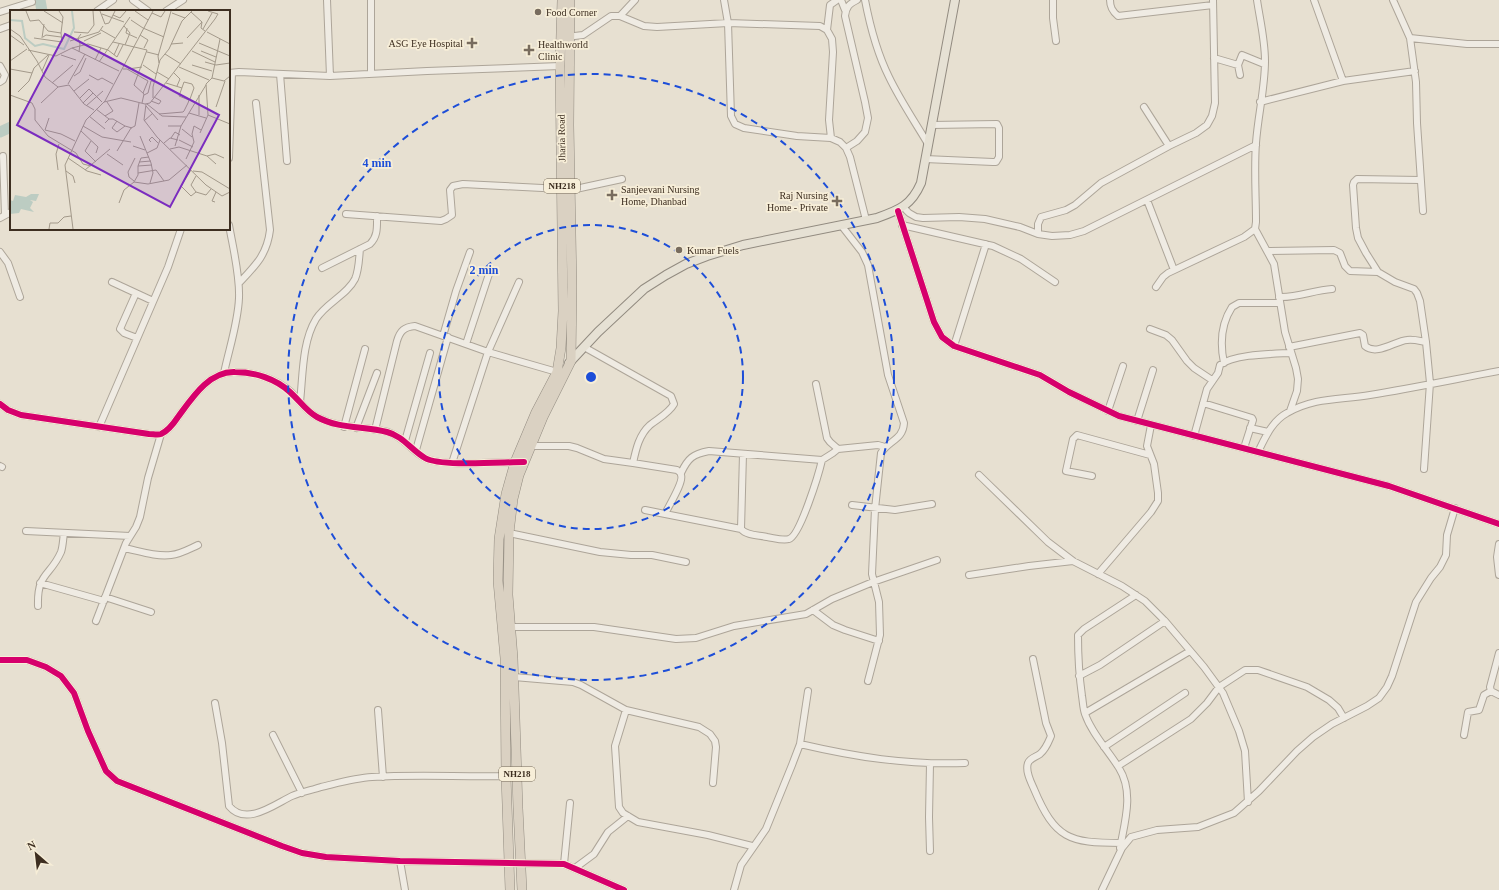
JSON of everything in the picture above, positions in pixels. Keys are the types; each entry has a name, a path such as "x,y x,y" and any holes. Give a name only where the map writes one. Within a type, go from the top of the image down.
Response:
{"highway":[{"name":"Jharia Road","path":"557,372 562,348 566,189 565,37 562,0"},
{"name":"Jharia Road","path":"570,0 560,66 572,287 571,361"},
{"name":"NH218","path":"508,638 511,627 508,581 509,532 519,462 531,446 543,417 571,361"},
{"name":"NH218","path":"510,890 506,776 509,658 508,638 498,581 499,539 506,494 519,462 536,412 557,372"},
{"name":"NH218","path":"509,658 514,677 522,890"}],"main road":[{"path":"557,372 571,361 608,322 644,290 666,274 686,264 742,245 866,220 901,209 912,200 921,184 954,0"}],"street":[{"path":"98,10 113,0"},
{"path":"133,0 147,10"},
{"path":"168,10 183,0"},
{"path":"327,0 330,76"},
{"path":"371,0 371,74"},
{"path":"620,16 635,0"},
{"path":"724,0 728,23 730,116 735,124 744,128 797,136 830,138 840,142 846,148 850,157 866,220"},
{"path":"830,138 830,103 833,52 832,39 828,30 830,5 837,0"},
{"path":"841,0 845,10 845,16 868,118 865,132 857,141 846,148"},
{"path":"845,10 850,4 857,0"},
{"path":"865,0 869,21 877,48 888,76 928,144"},
{"path":"1053,0 1053,18 1056,42"},
{"path":"1038,234 1038,224 1041,217 1066,210 1076,205 1101,183 1196,133 1207,125 1212,116 1215,103 1213,2 1118,16 1112,12 1110,0"},
{"path":"1257,0 1263,34 1264,80 1260,102 1256,145 1255,229 1276,271 1279,300 1285,332 1296,368 1298,379 1297,392 1290,411"},
{"path":"1314,0 1343,81"},
{"path":"1393,0 1410,38 1415,71 1420,180 1423,211"},
{"path":"0,12 32,2"},
{"path":"565,37 583,35 610,16 620,16 644,26 657,27 728,23 820,26 828,30"},
{"path":"0,29 10,25"},
{"path":"1410,38 1467,44 1499,44"},
{"path":"1240,75 1238,65 1242,55 1264,64"},
{"path":"1214,58 1238,65"},
{"path":"0,66 5,76 0,82"},
{"path":"230,73 239,72 330,76 560,66"},
{"path":"1260,102 1343,81 1415,71"},
{"path":"280,74 287,161"},
{"path":"239,283 265,252 269,242 270,230 256,103"},
{"path":"1144,107 1169,146"},
{"path":"925,159 996,162 999,157 999,128 997,124 931,125"},
{"path":"901,209 909,214 923,218 959,217 985,219 1020,227 1038,234 1052,236 1070,235 1084,231 1256,145"},
{"path":"2,216 3,156"},
{"path":"346,214 446,220 452,215 450,190 453,186 566,189 622,180"},
{"path":"1420,180 1357,180 1354,182 1354,215 1357,233 1364,249 1378,272 1394,282 1414,289 1417,293 1422,314 1430,383 1424,469"},
{"path":"1147,200 1174,270"},
{"path":"901,209 902,224 934,322 942,337 954,346 1040,376 1108,411 1137,421 1389,486 1499,524"},
{"path":"322,268 370,244 374,240 377,230 377,216"},
{"path":"902,224 986,244 1015,255 1055,282"},
{"path":"841,225 862,252 868,265 888,375 904,423 903,430 900,435 884,447 881,453 875,508 872,574 879,602 879,641 868,681"},
{"path":"1156,287 1163,276 1244,237 1255,229"},
{"path":"99,427 168,267 181,230"},
{"path":"224,373 237,315 239,298 239,283 230,230"},
{"path":"954,346 986,244"},
{"path":"300,402 306,347 312,327 326,307 346,290 355,279 360,249"},
{"path":"1267,251 1334,250 1340,253 1345,266 1350,271 1378,272"},
{"path":"0,252 8,263 20,296"},
{"path":"416,450 456,291 470,252"},
{"path":"466,344 490,271"},
{"path":"112,282 153,301"},
{"path":"452,462 488,352 518,282"},
{"path":"1224,363 1221,343 1224,326 1232,307 1239,303 1279,300 1332,289"},
{"path":"136,293 120,329 137,338"},
{"path":"375,430 397,341 402,330 407,327 415,326 488,352 557,372"},
{"path":"1150,329 1166,335 1172,340 1194,368 1212,380"},
{"path":"1194,436 1207,389 1218,373 1220,365 1224,363 1252,355 1290,350 1360,333 1363,335 1366,346 1373,350 1406,340 1426,342"},
{"path":"584,347 671,396 674,404 671,409 649,426 643,434 638,442 633,462"},
{"path":"344,427 365,349"},
{"path":"405,441 430,353"},
{"path":"1108,411 1123,366"},
{"path":"1137,421 1153,370"},
{"path":"1258,452 1273,425 1285,414 1303,405 1326,399 1368,395 1499,371"},
{"path":"0,404 8,410 21,415 149,434 161,434 172,426 198,391 207,382 224,373 240,372 255,374 277,382 290,392 316,417 331,424 344,427 375,430 396,435 425,458 435,461 452,462 519,462"},
{"path":"356,428 377,373"},
{"path":"816,384 827,438 838,449"},
{"path":"1203,403 1251,417 1253,420 1244,448"},
{"path":"1098,574 1156,506 1158,501 1154,464 1147,446 1151,425"},
{"path":"1250,428 1268,432"},
{"path":"96,621 124,548 140,517 148,478 161,434"},
{"path":"1092,476 1066,471 1073,439 1077,435 1150,455"},
{"path":"665,514 681,483 681,473 689,458 702,452 709,451 822,460 838,449 878,445 884,447"},
{"path":"531,446 569,446 604,459 633,462 677,470 681,473"},
{"path":"741,529 743,454"},
{"path":"645,510 741,529 750,534 783,539 791,538 797,532 816,483 822,460"},
{"path":"979,475 1048,542 1073,561 1136,595 1145,601 1165,620 1219,687 1230,708 1239,731 1244,751 1248,802"},
{"path":"852,505 895,510 932,504"},
{"path":"1102,890 1118,855 1131,837 1157,830 1198,827 1234,813 1248,802 1302,746 1313,737 1379,698 1387,687 1392,676 1416,602 1431,578 1440,567 1446,555 1447,535 1454,508"},
{"path":"26,531 130,536"},
{"path":"509,532 600,552 631,555 652,554 686,562"},
{"path":"38,606 40,583 62,550 64,533"},
{"path":"1499,544 1497,557 1499,575"},
{"path":"124,548 164,556 180,553 198,545"},
{"path":"511,627 594,627 676,639 696,638 734,626 806,614 832,599 873,582 938,560"},
{"path":"969,575 1073,561"},
{"path":"40,583 151,612"},
{"path":"1118,855 1126,817 1126,783 1118,766 1092,730 1085,713 1079,676 1078,635 1079,632 1136,595"},
{"path":"812,610 833,625 879,641"},
{"path":"1079,676 1100,665 1165,620"},
{"path":"1085,713 1190,651"},
{"path":"1491,691 1490,683 1499,653"},
{"path":"1033,659 1044,718 1051,736 1045,749 1028,762 1027,769 1039,800 1055,827 1063,834 1082,841 1121,843"},
{"path":"0,660 27,660 46,667 61,676 74,693 88,731 106,771 117,781 282,846 302,853 326,857 400,861 564,864 624,890"},
{"path":"1118,766 1191,719 1207,703 1219,687 1245,670 1258,670 1307,687 1319,693 1338,708 1344,718"},
{"path":"514,677 573,682 626,710 704,729 715,741 716,747 713,783"},
{"path":"734,890 741,865 752,846 766,828 800,744 808,691"},
{"path":"1491,691 1499,695"},
{"path":"1464,735 1468,712 1479,710 1484,695 1491,691"},
{"path":"1104,747 1185,693"},
{"path":"215,703 222,743 229,806 239,813 258,813 268,810 293,796 302,793 338,783 371,777 506,776"},
{"path":"378,710 383,777"},
{"path":"626,710 615,746 619,807 628,816 638,822 708,834 752,846"},
{"path":"274,735 302,793"},
{"path":"800,744 882,760 930,764 965,763"},
{"path":"930,764 930,851"},
{"path":"564,864 570,803"},
{"path":"575,868 594,854 608,832 628,816"},
{"path":"400,861 405,890"}],"waterway":[{"path":"40,0 42,10"},
{"path":"0,132 10,127"}],"cycle path":[{"path":"898,211 934,322 942,337 954,346 1040,375 1069,392 1119,416 1389,486 1499,524"},
{"path":"0,404 8,410 21,415 149,434 160,434 164,433 171,427 195,394 209,381 226,373 243,372 265,377 278,383 290,392 313,415 325,421 334,424 378,430 393,434 420,455 433,461 458,463 524,462"},
{"path":"0,660 27,660 46,667 61,676 74,693 88,731 106,771 117,781 282,846 302,853 326,857 400,861 564,864 624,890"}],"place":[{"name":"Food Corner","path":"538,12"},
{"name":"ASG Eye Hospital","path":"472,43"},
{"name":"Healthworld Clinic","path":"529,50"},
{"name":"Sanjeevani Nursing Home, Dhanbad","path":"612,195"},
{"name":"Raj Nursing Home - Private","path":"837,201"},
{"name":"Kumar Fuels","path":"679,250"}]}
